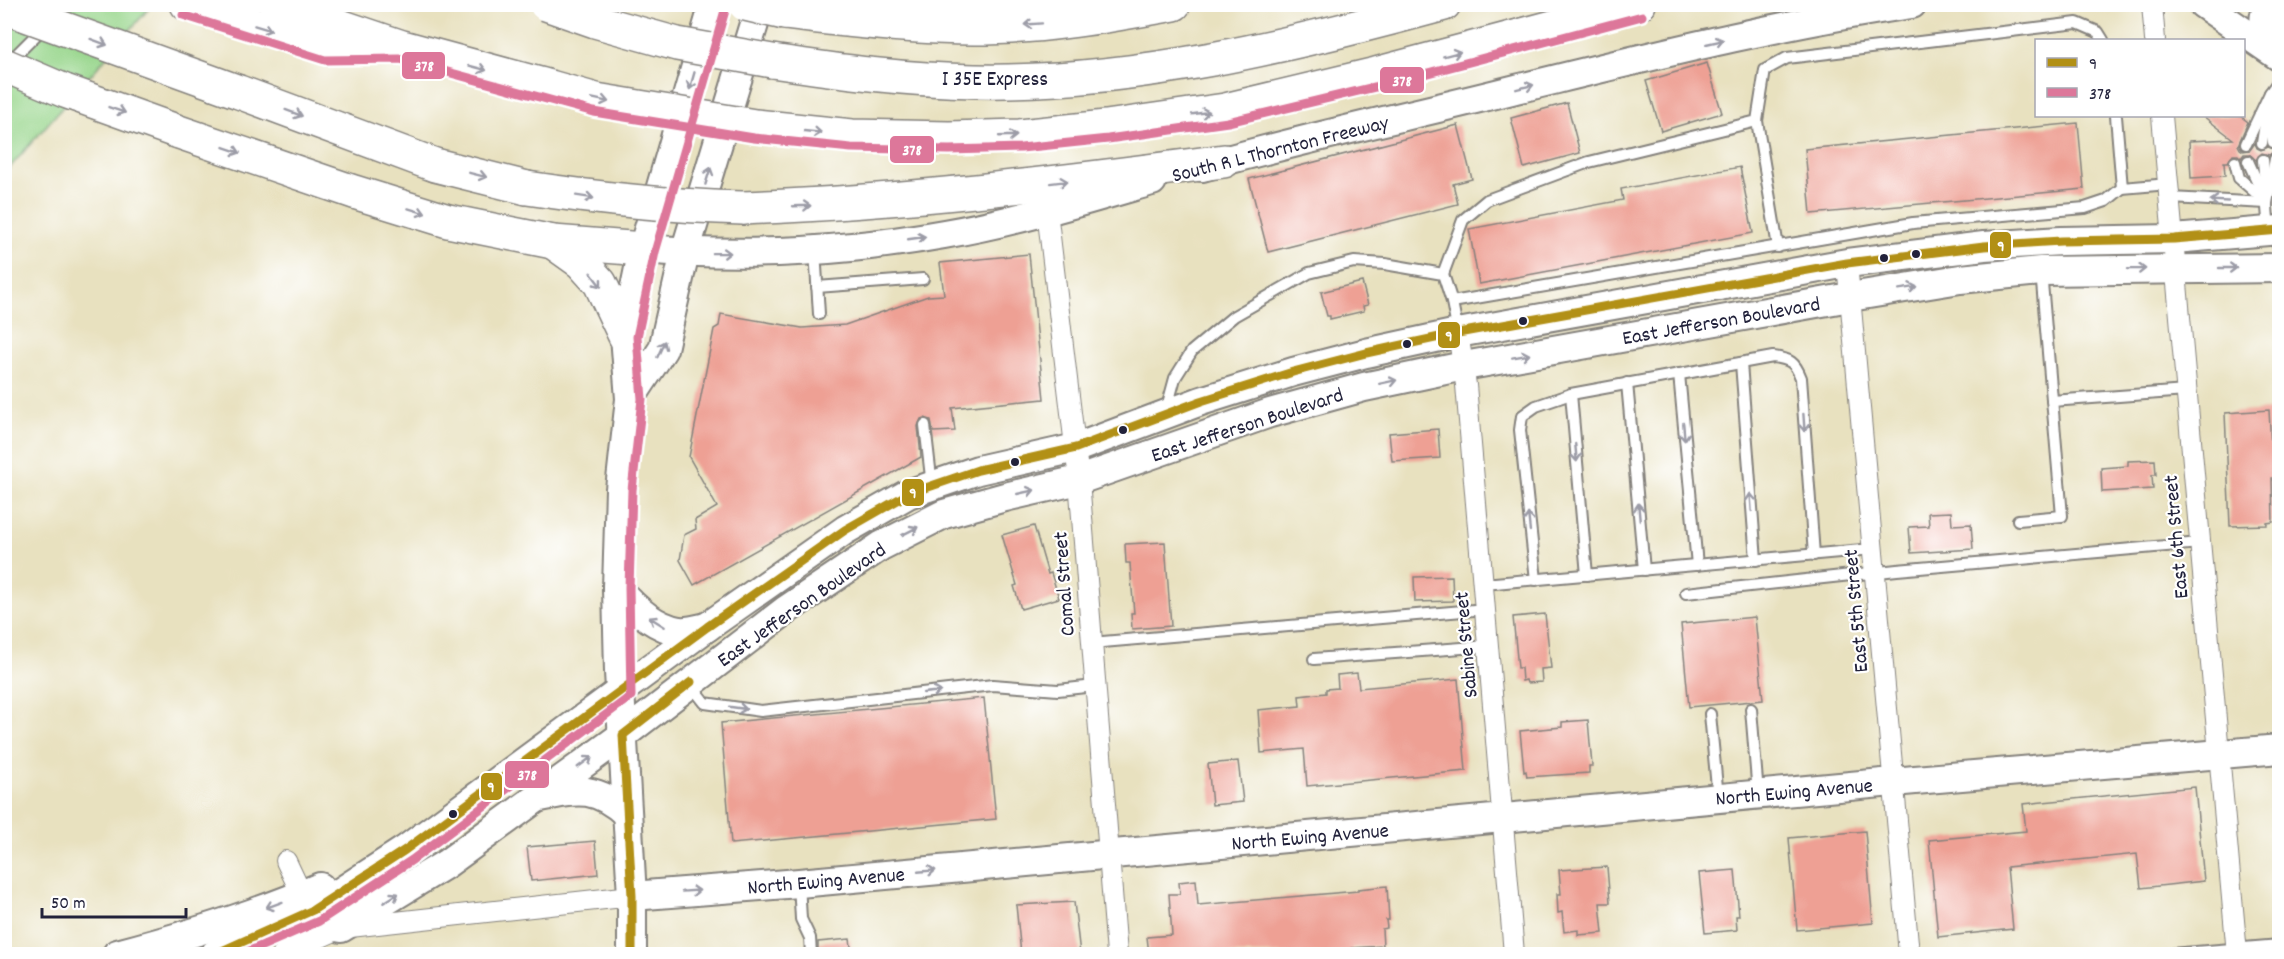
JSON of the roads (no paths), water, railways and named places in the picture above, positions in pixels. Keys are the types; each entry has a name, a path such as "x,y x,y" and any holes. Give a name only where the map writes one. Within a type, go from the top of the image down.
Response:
{"highway":[{"path":"187,4 402,47 596,100 755,126 852,136 949,138 1020,136 1106,127 1225,110 1376,74 1639,4"},
{"path":"275,4 311,30"},
{"name":"I 35E Express","path":"546,4 595,21 678,44 772,61 827,69 975,81 1050,79 1110,74 1208,59 1328,36 1444,4"},
{"path":"745,4 839,20 975,28 1079,21 1174,4"},
{"path":"883,4 935,26"},
{"path":"4,7 435,165 527,188 598,199 674,206 743,208 814,205 1000,188 1224,161"},
{"path":"4,66 65,92 354,192 448,221 552,242 643,249"},
{"path":"552,242 581,261 600,283 625,336"}],"main road":[{"path":"632,954 632,896 620,691 617,588 620,489 630,399 625,336 643,249 714,4"},
{"name":"South R L Thornton Freeway","path":"643,249 685,252 842,249 944,234 1047,211 1224,161 1742,36 1863,11 1912,4"},
{"path":"2203,4 2277,55"},
{"path":"2269,4 2264,13 2264,25 2277,55"},
{"path":"630,399 663,349 685,252 772,9"},
{"name":"East Jefferson Boulevard","path":"308,902 405,850 707,627 844,530 908,494 978,470 1076,448 1201,401 1293,372 1458,333 1847,263 1984,246 2174,238 2274,231"},
{"name":"East Jefferson Boulevard","path":"341,928 446,864 623,735 786,610 881,546 944,514 1079,480 1270,413 1364,387 1464,366 1960,279 2041,271 2280,268"},
{"path":"617,588 630,604 665,628 681,631 707,627"},
{"name":"North Ewing Avenue","path":"632,896 2280,749"},
{"path":"536,798 564,791 591,792 611,799 627,814"},
{"path":"117,954 308,902"},
{"path":"215,954 308,902"}],"street":[{"path":"2152,4 2155,39"},
{"name":"East 6th Street","path":"2162,117 2237,951"},
{"name":"Comal Street","path":"1047,211 1076,448 1117,954"},
{"name":"East 5th Street","path":"1847,263 1910,954"},
{"name":"Sabine Street","path":"1458,333 1464,366 1484,584 1514,954"},
{"path":"286,861 308,902 341,928"},
{"name":"North Ewing Avenue","path":"283,954 341,928 632,896"}],"lane":[{"path":"4,66 67,4"},
{"path":"1778,246 1757,121 1765,70 1787,58 2077,23 2098,32 2102,39"},
{"path":"2247,144 2270,93 2280,80"},
{"path":"2270,93 2280,119"},
{"path":"2267,142 2270,93"},
{"path":"2116,117 2122,188"},
{"path":"1458,333 1452,302 1443,274 1462,220 1487,200 1589,162 1757,121"},
{"path":"2267,203 2269,159"},
{"path":"2248,161 2267,203 2274,231"},
{"path":"2235,162 2239,178 2267,203"},
{"path":"2267,203 2280,176"},
{"path":"1452,302 1912,223 2085,208 2106,201 2122,188 2169,191 2267,203"},
{"path":"815,250 819,314"},
{"path":"1165,414 1175,378 1192,351 1234,316 1309,273 1354,262 1385,264 1443,274"},
{"path":"2018,520 2062,516 2041,271"},
{"path":"817,287 923,279"},
{"path":"1536,580 1520,430 1522,416 1536,406 1570,394 1773,357 1788,358 1796,365 1801,378 1814,555"},
{"path":"1741,363 1756,560"},
{"path":"1679,374 1697,565"},
{"path":"1627,383 1644,570"},
{"path":"2052,401 2186,391"},
{"path":"1570,394 1587,575"},
{"path":"925,424 932,486"},
{"path":"1686,593 1876,572 2200,543"},
{"path":"1484,584 1874,549"},
{"path":"1091,643 1486,609"},
{"path":"1314,659 1489,646"},
{"path":"690,684 705,703 761,711 993,685 1058,690 1095,686"},
{"path":"1751,709 1758,795"},
{"path":"1710,714 1718,799"},
{"path":"798,883 801,919 810,938 811,954"},
{"path":"2171,954 2237,951 2280,945"}]}
